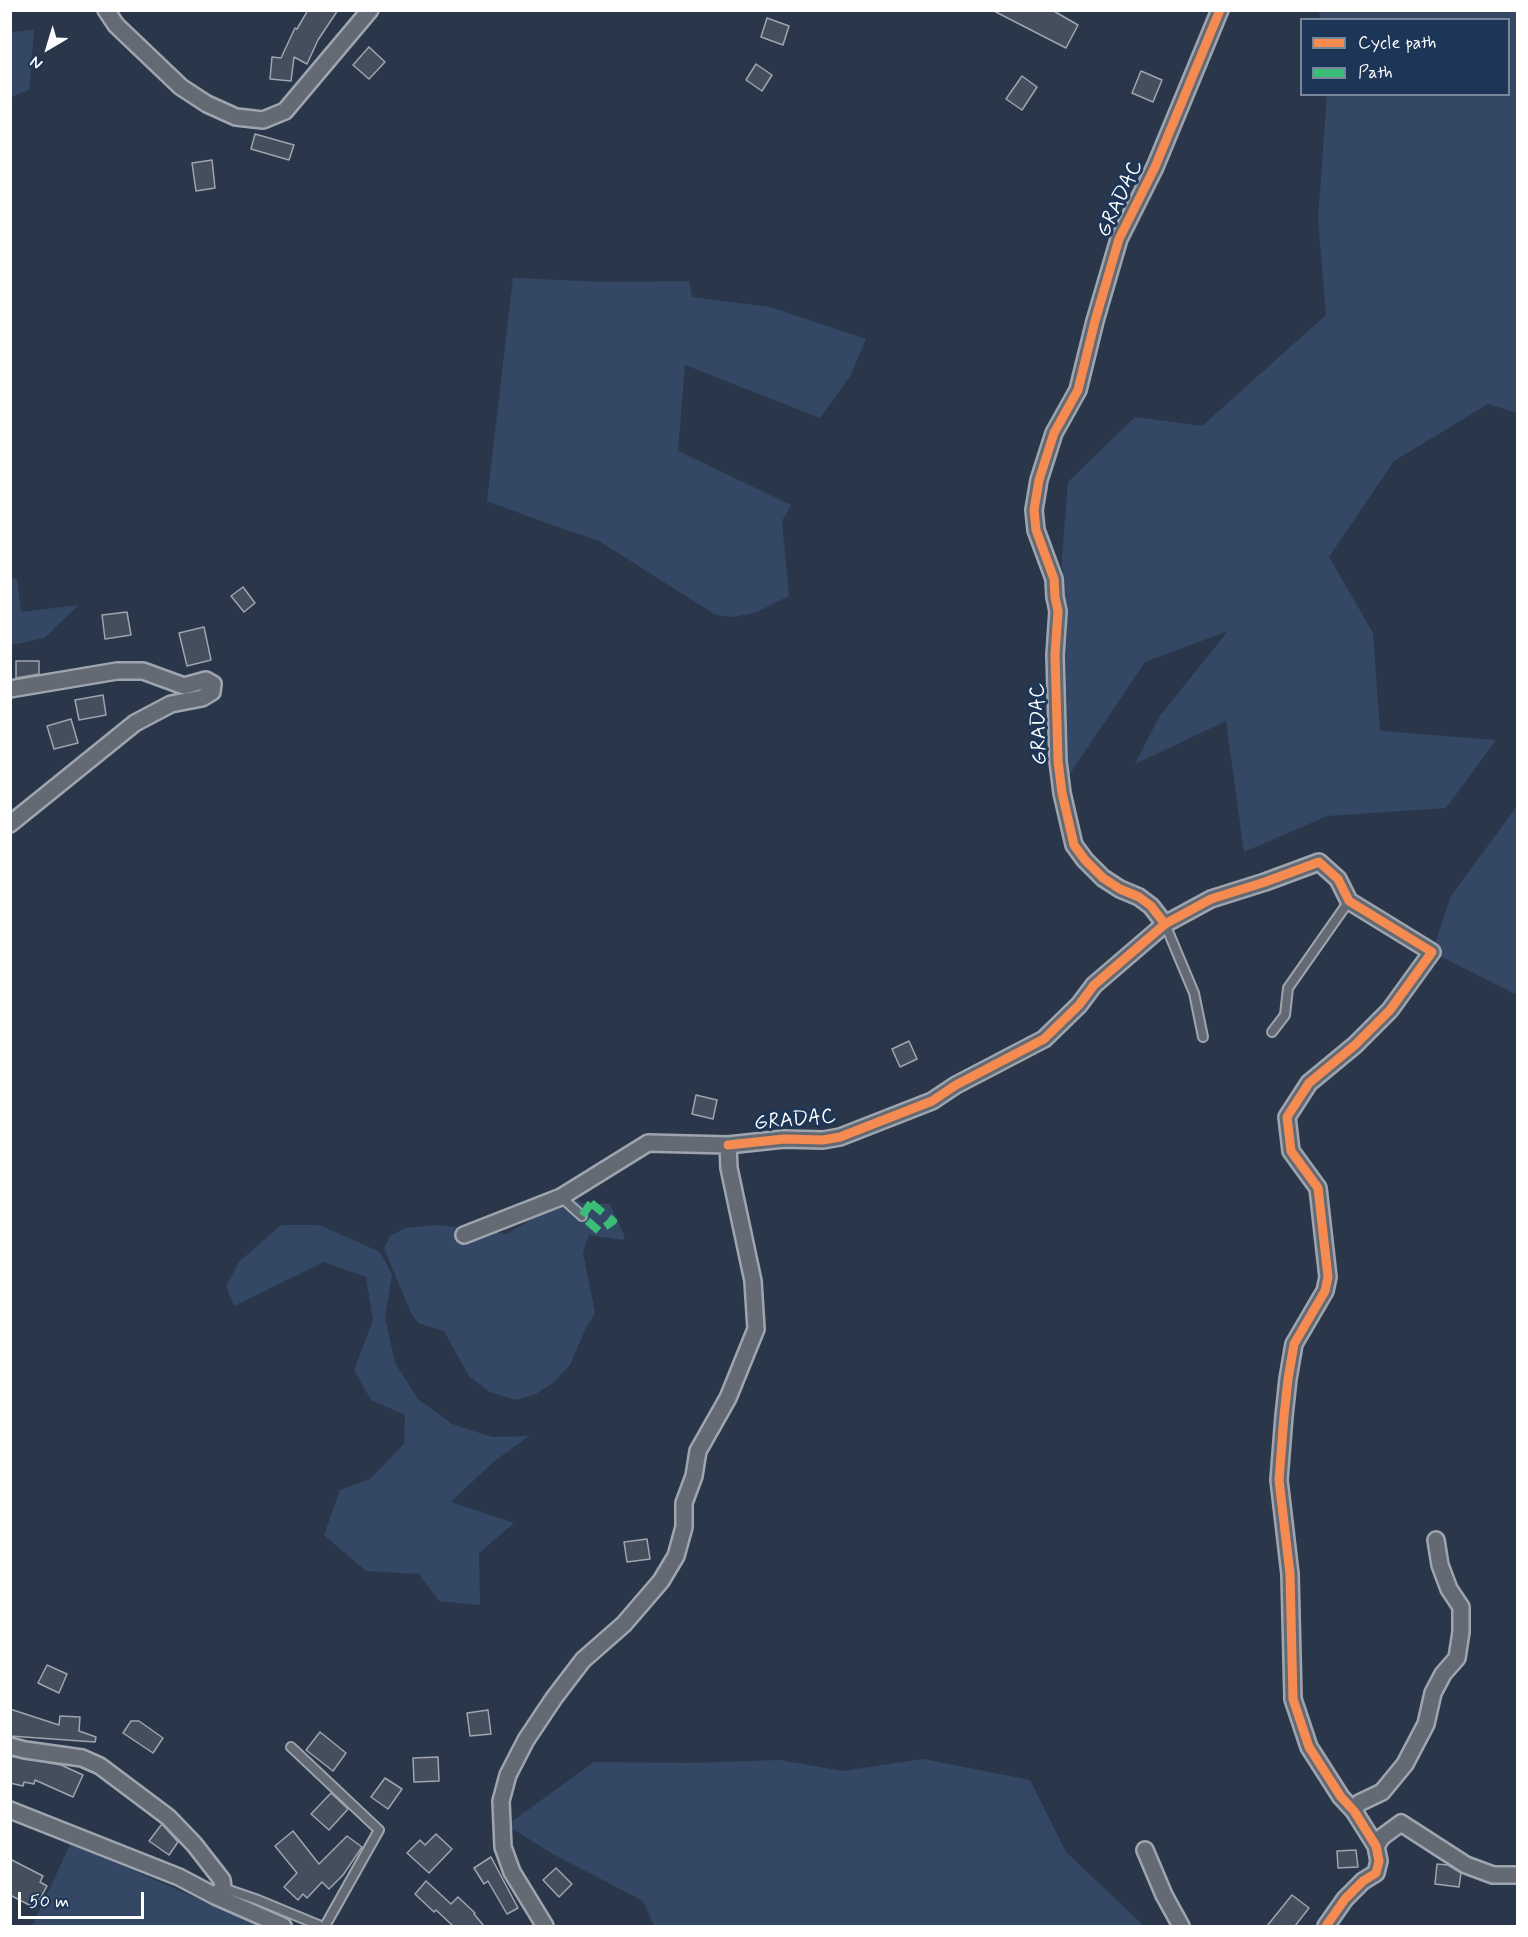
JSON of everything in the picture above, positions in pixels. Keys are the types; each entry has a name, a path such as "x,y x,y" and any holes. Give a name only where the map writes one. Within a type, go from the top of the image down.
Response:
{"street":[{"path":"106,10 116,25 181,87 207,104 236,117 263,120 285,111 370,10"},
{"name":"GRADAC","path":"464,1234 561,1197 648,1143 728,1145 784,1139 823,1140 840,1137 932,1101 956,1085 1044,1039 1079,1005 1095,985 1165,924 1151,906 1140,897 1103,878 1085,860 1074,844 1062,793 1058,761 1055,655 1058,611 1054,597 1054,579 1036,530 1034,510 1039,480 1054,433 1078,390 1119,239 1155,167 1220,10"},
{"path":"10,689 117,671 143,671 184,686 206,680 213,684 212,692 202,698 171,704 135,723 10,824"},
{"path":"1165,924 1210,900 1319,862 1338,879 1349,901 1432,952 1390,1010 1354,1045 1309,1083 1287,1117 1291,1151 1317,1188 1328,1277 1325,1291 1294,1344 1283,1426 1279,1480 1290,1574 1293,1699 1309,1747 1376,1846 1379,1862 1376,1873 1363,1881 1345,1899 1326,1926"},
{"path":"545,1926 518,1883 503,1847 501,1801 508,1775 526,1740 554,1698 583,1660 624,1624 662,1581 676,1556 684,1527 684,1503 694,1476 698,1450 728,1398 756,1329 753,1281 729,1168 728,1145"},
{"path":"1354,1811 1359,1803 1382,1792 1405,1764 1426,1724 1433,1693 1443,1674 1456,1658 1461,1632 1461,1607 1449,1589 1440,1565 1436,1540"},
{"path":"10,1746 82,1758 100,1766 168,1817 194,1844 222,1880 219,1892"},
{"path":"10,1810 219,1892 283,1926"},
{"path":"1376,1846 1382,1837 1401,1823 1466,1865 1493,1875 1518,1875"},
{"path":"1146,1850 1164,1895 1181,1926"}],"lane":[{"path":"1272,1032 1285,1015 1288,988 1349,901"},
{"path":"1165,924 1194,993 1203,1037"},
{"path":"561,1197 582,1216"},
{"path":"219,1892 258,1900 323,1926 379,1830 291,1748"}],"shaded area":[{"path":"1319,11 1517,11 1517,413 1488,404 1394,461 1329,557 1373,633 1380,731 1496,740 1446,808 1327,816 1244,852 1226,721 1135,764 1159,717 1228,631 1145,662 1069,775 1062,557 1068,482 1135,417 1202,426 1326,315 1318,219 1327,96 1510,96 1510,18 1320,18"},
{"path":"34,30 29,90 11,97 11,32"},
{"path":"513,278 606,282 689,281 692,297 770,307 866,339 850,376 820,418 685,365 678,451 791,505 782,521 789,596 755,613 732,617 716,615 599,541 487,501"},
{"path":"11,579 17,579 21,612 79,605 44,638 11,645"},
{"path":"1517,806 1517,995 1432,952 1451,896"},
{"path":"570,1195 581,1203 610,1204 625,1237 623,1240 589,1235 583,1253 595,1313 570,1365 554,1382 536,1394 515,1400 490,1392 469,1376 444,1331 418,1323 411,1313 384,1248 390,1236 405,1228 438,1225 507,1234"},
{"path":"281,1225 319,1225 380,1252 392,1275 385,1317 395,1363 418,1399 452,1424 492,1437 529,1436 492,1463 451,1502 514,1523 479,1553 480,1605 439,1601 419,1574 366,1571 324,1535 340,1490 370,1479 404,1444 405,1415 371,1400 354,1370 373,1320 366,1277 324,1262 234,1306 226,1286 239,1262"},
{"path":"923,1759 1030,1780 1066,1852 1144,1926 654,1926 643,1901 551,1853 507,1825 594,1762 689,1763 780,1760 842,1771"},
{"path":"71,1843 260,1926 32,1926"}],"building":[{"path":"308,10 338,10 318,40 307,64 294,57 291,81 270,79 272,57 281,58 295,28 297,29"},
{"path":"992,10 1052,10 1078,25 1066,48"},
{"path":"767,18 789,26 783,45 761,37"},
{"path":"369,47 385,62 369,79 353,65"},
{"path":"756,64 772,75 762,91 746,80"},
{"path":"1141,71 1162,80 1153,102 1132,93"},
{"path":"1022,76 1037,87 1022,110 1006,99"},
{"path":"255,134 294,145 289,160 251,149"},
{"path":"212,160 215,188 196,191 192,163"},
{"path":"243,587 255,603 244,612 231,596"},
{"path":"127,612 131,635 105,639 102,615"},
{"path":"204,627 211,660 187,666 179,633"},
{"path":"16,661 39,661 39,674 16,678"},
{"path":"103,695 106,715 79,720 75,700"},
{"path":"71,719 78,743 54,749 47,726"},
{"path":"909,1041 917,1059 900,1067 892,1049"},
{"path":"696,1095 717,1100 713,1119 692,1114"},
{"path":"647,1539 650,1559 627,1562 624,1542"},
{"path":"47,1665 67,1674 59,1693 38,1683"},
{"path":"10,1709 59,1725 60,1716 80,1717 79,1731 96,1737 95,1742 10,1736"},
{"path":"488,1710 491,1734 470,1736 467,1713"},
{"path":"131,1721 139,1721 163,1738 153,1753 123,1733"},
{"path":"320,1732 346,1753 333,1771 306,1750"},
{"path":"10,1756 61,1765 83,1775 73,1797 35,1780 34,1784 24,1782 23,1786 10,1783"},
{"path":"438,1757 439,1781 414,1782 413,1758"},
{"path":"385,1778 402,1789 388,1809 371,1797"},
{"path":"331,1793 348,1809 329,1830 311,1814"},
{"path":"162,1824 178,1842 169,1855 149,1841"},
{"path":"293,1831 319,1864 347,1836 362,1847 343,1875 329,1889 322,1882 307,1898 303,1894 298,1900 284,1887 297,1873 275,1846"},
{"path":"436,1834 452,1849 429,1873 407,1853 420,1840 425,1845"},
{"path":"1356,1850 1358,1867 1338,1868 1337,1851"},
{"path":"491,1857 518,1908 507,1914 488,1881 484,1884 474,1868"},
{"path":"10,1859 43,1876 40,1882 47,1886 35,1908 10,1895"},
{"path":"1437,1864 1448,1865 1461,1873 1459,1887 1435,1884"},
{"path":"556,1868 572,1884 559,1897 543,1880"},
{"path":"426,1881 451,1904 458,1897 475,1913 484,1926 453,1926 436,1910 434,1912 415,1894"},
{"path":"1292,1895 1309,1908 1295,1926 1267,1926"}],"marked path":[{"path":"591,1203 613,1221 599,1231 582,1216 591,1203"}],"cycle path":[{"path":"728,1145 784,1139 823,1140 840,1137 932,1101 956,1085 1044,1039 1079,1005 1094,985 1165,924 1151,906 1139,897 1103,878 1074,845 1062,793 1058,761 1055,655 1058,611 1054,579 1036,530 1034,510 1039,480 1054,433 1078,390 1119,239 1155,167 1220,10"},
{"path":"1165,924 1211,899 1319,862 1338,879 1349,901 1432,952 1390,1010 1355,1045 1309,1083 1287,1117 1291,1151 1318,1188 1328,1277 1325,1291 1294,1344 1284,1416 1279,1480 1290,1574 1293,1699 1309,1747 1376,1846 1379,1861 1376,1873 1363,1881 1345,1899 1326,1926"}]}
